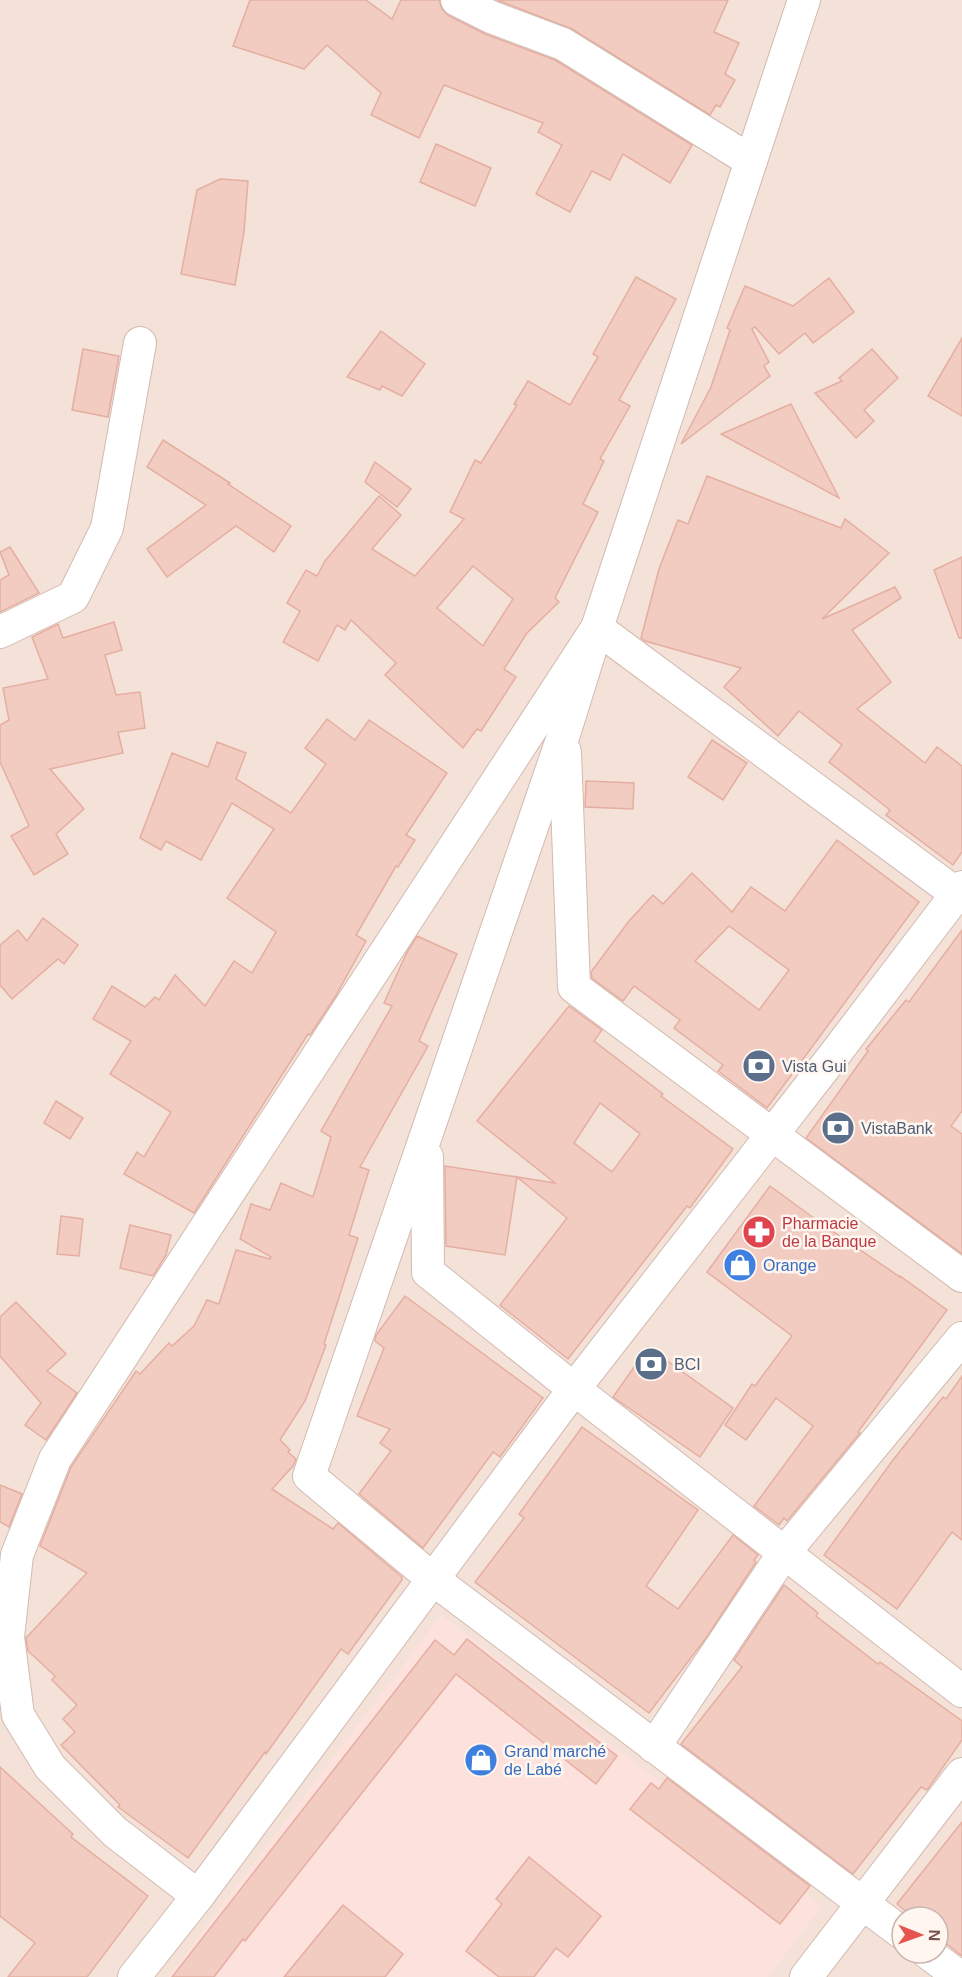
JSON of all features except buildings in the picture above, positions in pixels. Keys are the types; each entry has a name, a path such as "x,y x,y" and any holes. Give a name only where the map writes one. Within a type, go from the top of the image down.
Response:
{"street":[{"path":"457,0 491,17 563,44 751,161"},
{"path":"804,0 565,731 309,1476 434,1580 890,1924"},
{"path":"0,632 72,597 107,528 140,343"},
{"path":"134,1977 198,1896 574,1389 960,893 597,628"},
{"path":"198,1896 115,1832 50,1767 18,1715 8,1636 17,1555 56,1459 597,628"},
{"path":"565,731 574,987 962,1276"},
{"path":"427,1132 428,1272 574,1389 962,1691"},
{"path":"654,1747 784,1553 962,1338"},
{"path":"806,1977 962,1774"},
{"path":"944,1965 960,1977"}],"shaded area":[{"path":"0,0 962,0 962,1977 0,1977"},
{"name":"Grand marché de Labé","path":"441,1615 822,1906 768,1977 168,1977"}],"place":[{"name":"Vista Gui","path":"759,1066"},
{"name":"VistaBank","path":"838,1128"},
{"name":"Pharmacie de la Banque","path":"759,1232"},
{"name":"Orange","path":"740,1265"},
{"name":"BCI","path":"651,1364"},
{"name":"Grand marché de Labé","path":"481,1760"}]}
